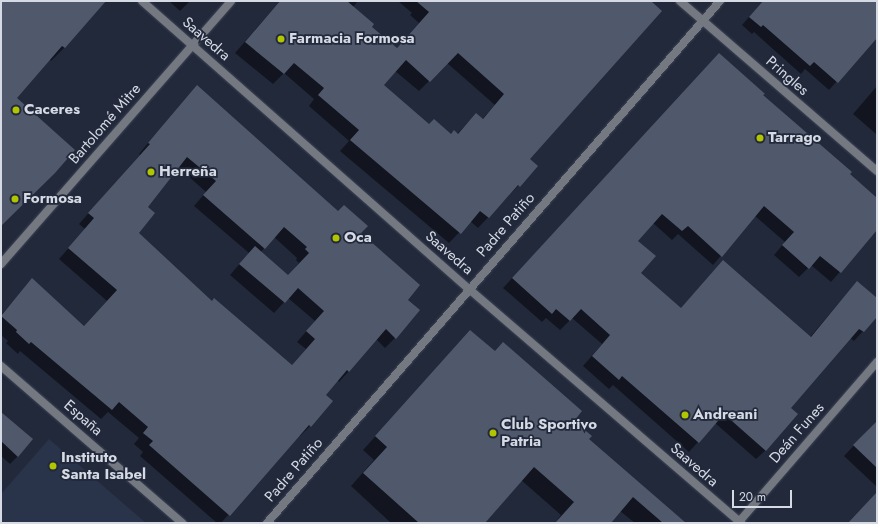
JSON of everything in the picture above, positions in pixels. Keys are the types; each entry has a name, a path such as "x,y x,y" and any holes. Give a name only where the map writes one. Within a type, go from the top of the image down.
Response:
{"street":[{"name":"Saavedra","path":"142,1 469,289 739,523"},
{"name":"Bartolomé Mitre","path":"1,264 231,1"},
{"name":"Pringles","path":"680,1 877,171"},
{"name":"Padre Patiño","path":"267,523 720,1"},
{"name":"Deán Funes","path":"739,523 877,362"},
{"name":"España","path":"1,366 182,523"}],"shaded area":[{"name":"Instituto Santa Isabel","path":"49,439 146,523 1,523 1,494"}],"building":[{"path":"1,1 106,1 65,48 62,46 17,98 75,150 55,173 1,226"},
{"path":"280,1 347,1 374,24 372,27 397,48 429,12 416,1 651,1 662,11 530,159 538,166 520,187 518,185 489,218 480,211 461,234 350,140 359,130 318,95 324,88 294,63 284,74 245,42","holes":["458,53 504,94 483,119 476,113 458,134 454,130 451,134 434,119 429,124 384,85 406,60 430,82"]},
{"path":"763,1 877,1 877,38 838,83 814,62 810,66 763,25 761,27 749,17"},
{"path":"719,53 765,94 763,95 852,172 850,174 877,198 877,230 841,273 820,256 809,269 782,245 794,232 764,206 722,257 688,226 682,231 662,214 638,241 656,256 641,273 681,308 723,260 811,337 857,281 877,298 877,317 864,332 859,329 791,408 798,414 766,451 724,414 699,443 622,376 619,380 592,356 610,335 581,309 570,321 556,309 552,314 512,278"},
{"path":"197,85 338,211 344,205 368,226 361,233 420,285 408,300 420,310 396,339 386,329 349,372 347,370 326,395 333,401 311,427 309,425 230,516 149,445 153,441 143,433 148,427 119,402 112,410 31,342 29,344 16,332 17,330 1,316 32,278 84,326 117,290 68,248 94,218 88,213 150,144 148,143","holes":["187,157 216,181 203,195 265,249 284,227 307,247 305,249 309,253 288,275 255,246 239,264 285,303 298,288 324,311 306,331 315,339 292,365 214,298 212,301 139,233 155,213 148,207"]},
{"path":"470,330 495,351 503,342 582,411 574,421 592,436 589,439 686,523 663,523 633,497 611,523 555,523 574,502 534,467 485,523 419,523 363,473 387,447 375,436"},
{"path":"1,412 33,439 18,457 1,441"},
{"path":"877,421 877,468 853,445"},
{"path":"877,492 877,523 848,523"}],"place":[{"name":"Farmacia Formosa","path":"281,39"},
{"name":"Caceres","path":"16,110"},
{"name":"Tarrago","path":"760,138"},
{"name":"Herreña","path":"151,172"},
{"name":"Formosa","path":"15,199"},
{"name":"Oca","path":"336,238"},
{"name":"Andreani","path":"685,415"},
{"name":"Club Sportivo Patria","path":"493,433"},
{"name":"Instituto Santa Isabel","path":"53,466"}]}
